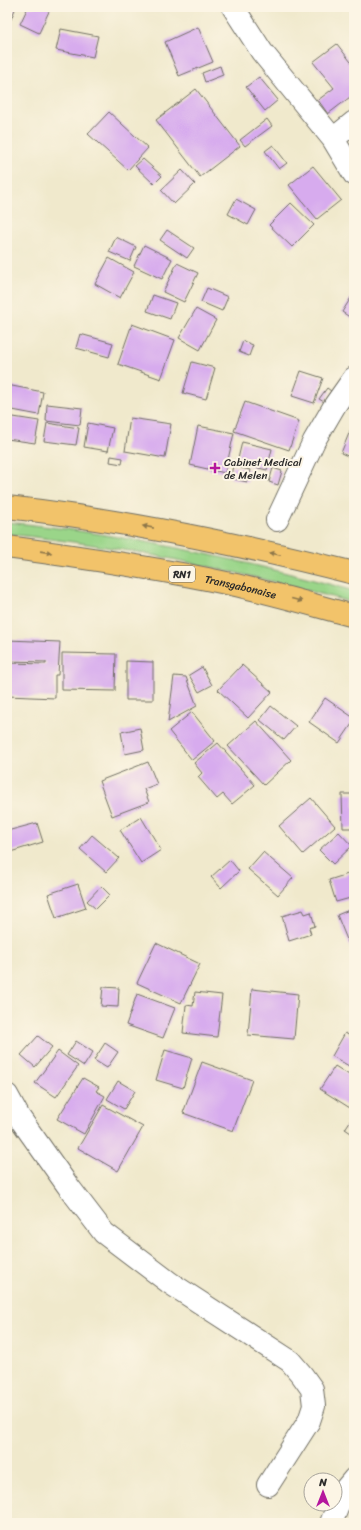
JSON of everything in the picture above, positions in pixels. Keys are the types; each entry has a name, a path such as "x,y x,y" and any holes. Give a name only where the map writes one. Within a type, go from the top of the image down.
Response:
{"highway":[{"path":"7,507 54,512 133,524 354,573"},
{"name":"Transgabonaise","path":"7,547 118,562 175,572 240,586 354,616"}],"street":[{"path":"233,7 262,52 333,139 354,174"},
{"path":"333,139 354,122"},
{"path":"277,520 314,441 335,405 354,378"},
{"path":"7,1095 23,1123 68,1186 104,1232 170,1283 290,1361 312,1389 314,1406 309,1421 268,1485"},
{"path":"330,1523 344,1491 354,1479"}],"green space":[{"path":"7,522 95,533 182,549 268,568 354,591 354,603 268,580 182,561 96,545 7,534"}],"building":[{"path":"7,7 16,7 9,24 7,23"},
{"path":"28,7 51,7 39,33 20,24"},
{"path":"348,7 354,7 354,15"},
{"path":"198,27 213,62 179,76 165,42"},
{"path":"61,29 98,36 93,57 56,50"},
{"path":"337,44 354,66 354,94 328,114 318,100 334,88 313,62"},
{"path":"220,66 223,75 205,82 202,73"},
{"path":"259,77 278,100 265,111 246,87"},
{"path":"196,89 240,146 200,177 156,120"},
{"path":"109,112 148,148 128,170 88,134"},
{"path":"267,119 272,126 245,146 240,140"},
{"path":"273,145 287,163 279,169 265,151"},
{"path":"143,159 162,176 154,184 135,166"},
{"path":"313,166 341,200 317,219 289,185"},
{"path":"182,170 195,184 174,204 161,190"},
{"path":"236,199 256,210 248,225 228,214"},
{"path":"291,203 314,225 292,247 269,225"},
{"path":"167,230 194,248 187,258 160,240"},
{"path":"116,237 136,247 130,261 109,252"},
{"path":"144,245 172,259 162,279 134,266"},
{"path":"109,258 134,272 120,298 95,284"},
{"path":"177,263 198,273 184,302 163,292"},
{"path":"207,288 228,297 222,311 201,302"},
{"path":"354,293 354,320 342,312"},
{"path":"153,295 176,303 170,319 147,311"},
{"path":"196,309 216,320 200,350 179,338"},
{"path":"132,324 175,340 161,379 118,364"},
{"path":"80,334 113,343 109,357 76,348"},
{"path":"243,341 253,345 249,356 239,352"},
{"path":"192,362 215,368 206,399 183,393"},
{"path":"301,371 323,378 314,403 292,396"},
{"path":"7,385 43,392 39,415 7,409"},
{"path":"327,388 331,391 324,402 319,399"},
{"path":"245,402 299,421 289,450 234,431"},
{"path":"47,404 82,408 80,425 46,421"},
{"path":"7,416 39,421 35,443 7,439"},
{"path":"130,418 171,424 165,458 125,451"},
{"path":"47,423 79,428 76,445 44,441"},
{"path":"88,423 113,428 108,451 84,447"},
{"path":"198,426 234,433 225,473 190,465"},
{"path":"352,426 354,427 354,459 341,453"},
{"path":"242,442 272,449 267,470 237,463"},
{"path":"111,456 123,458 122,464 110,462"},
{"path":"233,466 250,470 247,482 230,478"},
{"path":"273,468 282,471 278,485 269,482"},
{"path":"7,640 60,642 58,675 55,675 55,698 7,696 8,663 46,664 46,662 7,661"},
{"path":"62,653 116,654 115,691 62,690"},
{"path":"126,661 153,662 153,700 126,700"},
{"path":"242,665 272,692 248,718 218,690"},
{"path":"202,667 212,685 199,692 189,675"},
{"path":"174,676 186,677 197,706 168,722"},
{"path":"325,698 354,718 354,721 339,743 309,722"},
{"path":"271,706 296,726 284,740 260,720"},
{"path":"192,712 215,741 192,760 169,731"},
{"path":"256,721 291,760 264,785 228,746"},
{"path":"140,728 144,750 125,754 121,732"},
{"path":"218,743 255,785 232,804 223,794 217,799 198,777 202,773 194,763"},
{"path":"148,762 157,784 144,789 149,802 112,816 99,781"},
{"path":"342,794 354,794 354,828 343,828"},
{"path":"311,798 335,826 303,854 279,826"},
{"path":"141,817 161,850 141,863 120,830"},
{"path":"37,823 43,842 7,853 7,831"},
{"path":"339,832 352,846 333,864 319,850"},
{"path":"92,835 119,858 106,872 80,849"},
{"path":"263,852 293,878 278,895 248,869"},
{"path":"354,855 354,865 351,856"},
{"path":"230,860 239,871 221,888 211,877"},
{"path":"354,872 354,897 336,902 329,880"},
{"path":"78,884 86,908 56,918 48,894"},
{"path":"101,886 110,895 96,909 87,901"},
{"path":"354,908 354,945 350,947 337,915"},
{"path":"303,910 305,914 311,912 315,926 309,928 311,934 289,941 282,916"},
{"path":"156,943 200,964 181,1003 137,983"},
{"path":"351,960 354,960 354,973 353,973"},
{"path":"103,987 119,988 118,1007 101,1006"},
{"path":"252,989 298,994 294,1039 248,1035"},
{"path":"195,992 222,995 217,1037 183,1033 186,1005 193,1006"},
{"path":"137,994 175,1008 163,1038 126,1025"},
{"path":"345,1033 354,1038 354,1069 332,1056"},
{"path":"38,1036 52,1047 35,1067 21,1055"},
{"path":"76,1041 93,1052 84,1066 67,1055"},
{"path":"105,1043 118,1052 107,1068 94,1060"},
{"path":"165,1050 192,1058 183,1088 156,1080"},
{"path":"58,1051 78,1066 56,1097 35,1083"},
{"path":"202,1062 252,1080 233,1131 183,1113"},
{"path":"335,1066 354,1078 354,1101 350,1108 320,1089"},
{"path":"83,1078 99,1087 96,1091 105,1096 84,1134 57,1119"},
{"path":"118,1081 135,1091 124,1109 107,1099"},
{"path":"103,1105 143,1127 118,1171 78,1148"},
{"path":"354,1115 354,1135 345,1129"}],"place":[{"name":"Cabinet Medical de Melen","path":"215,468"}]}
